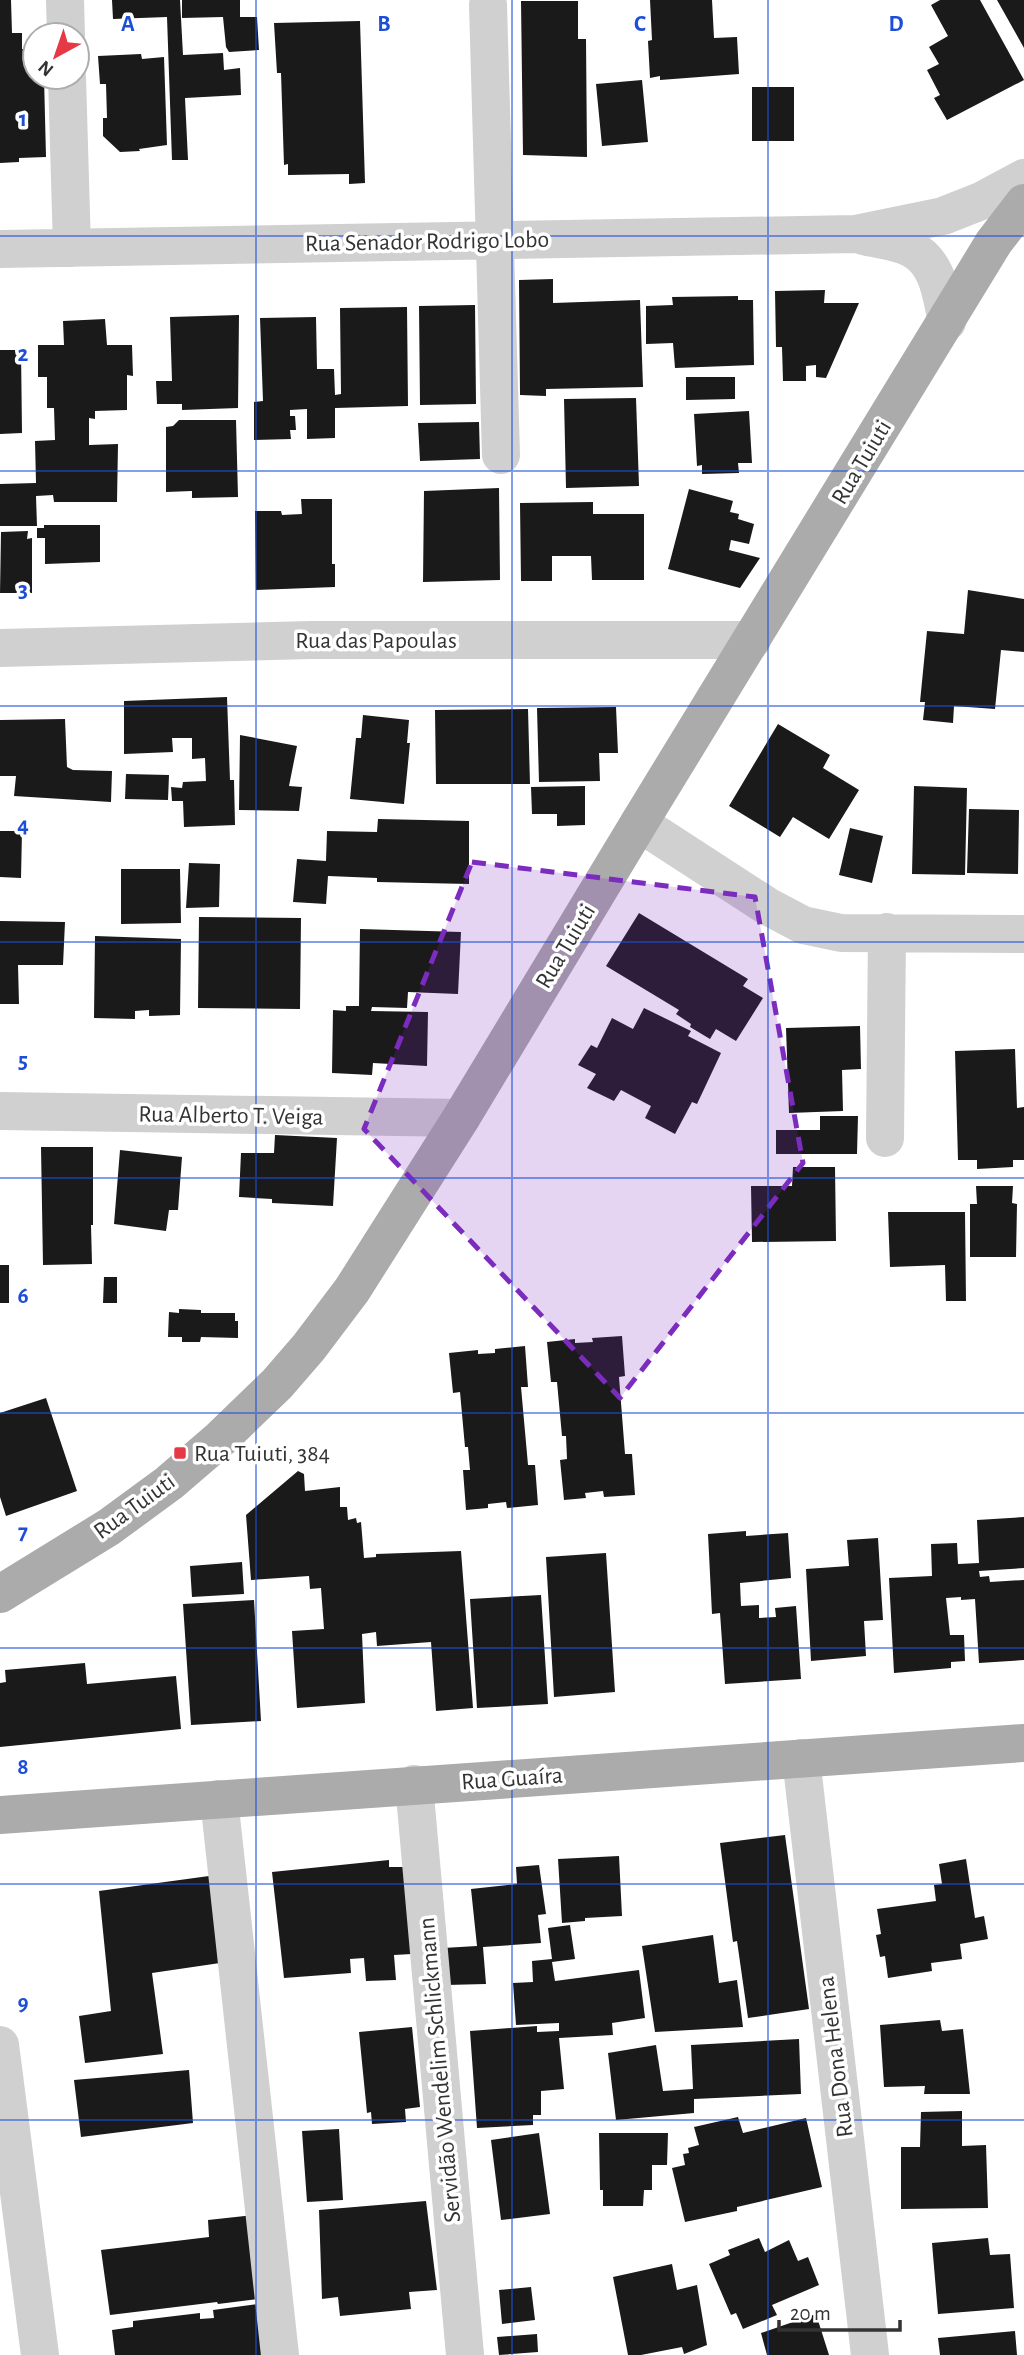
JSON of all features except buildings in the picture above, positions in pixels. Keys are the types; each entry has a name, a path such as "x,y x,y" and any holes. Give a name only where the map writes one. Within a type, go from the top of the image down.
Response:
{"main road":[{"name":"Rua Tuiuti","path":"0,1594 108,1527 169,1483 219,1440 277,1384 352,1290 461,1118 994,242 1024,203"},
{"name":"Rua Guaíra","path":"0,1815 1024,1742"}],"street":[{"path":"65,0 66,21"},
{"path":"488,5 500,455"},
{"path":"67,91 72,248"},
{"name":"Rua Senador Rodrigo Lobo","path":"0,249 855,234 943,216 981,201 1024,178"},
{"name":"Rua Senador Rodrigo Lobo","path":"855,234 912,248 930,265 939,284 947,322"},
{"name":"Rua das Papoulas","path":"0,648 310,640 752,639"},
{"path":"639,823 767,906 803,925 841,933 1024,934"},
{"path":"885,1138 887,932"},
{"name":"Rua Alberto T. Veiga","path":"0,1111 461,1118"},
{"name":"Rua Dona Helena","path":"801,1759 870,2355"},
{"name":"Servidão Wendelim Schlickmann","path":"414,1784 465,2355"},
{"path":"219,1799 280,2355"},
{"path":"0,2045 14,2261 40,2355"}],"highlighted area":[{"path":"472,862 755,897 803,1163 620,1398 364,1129"}],"place":[{"name":"Rua Tuiuti, 384","path":"180,1453"}]}
